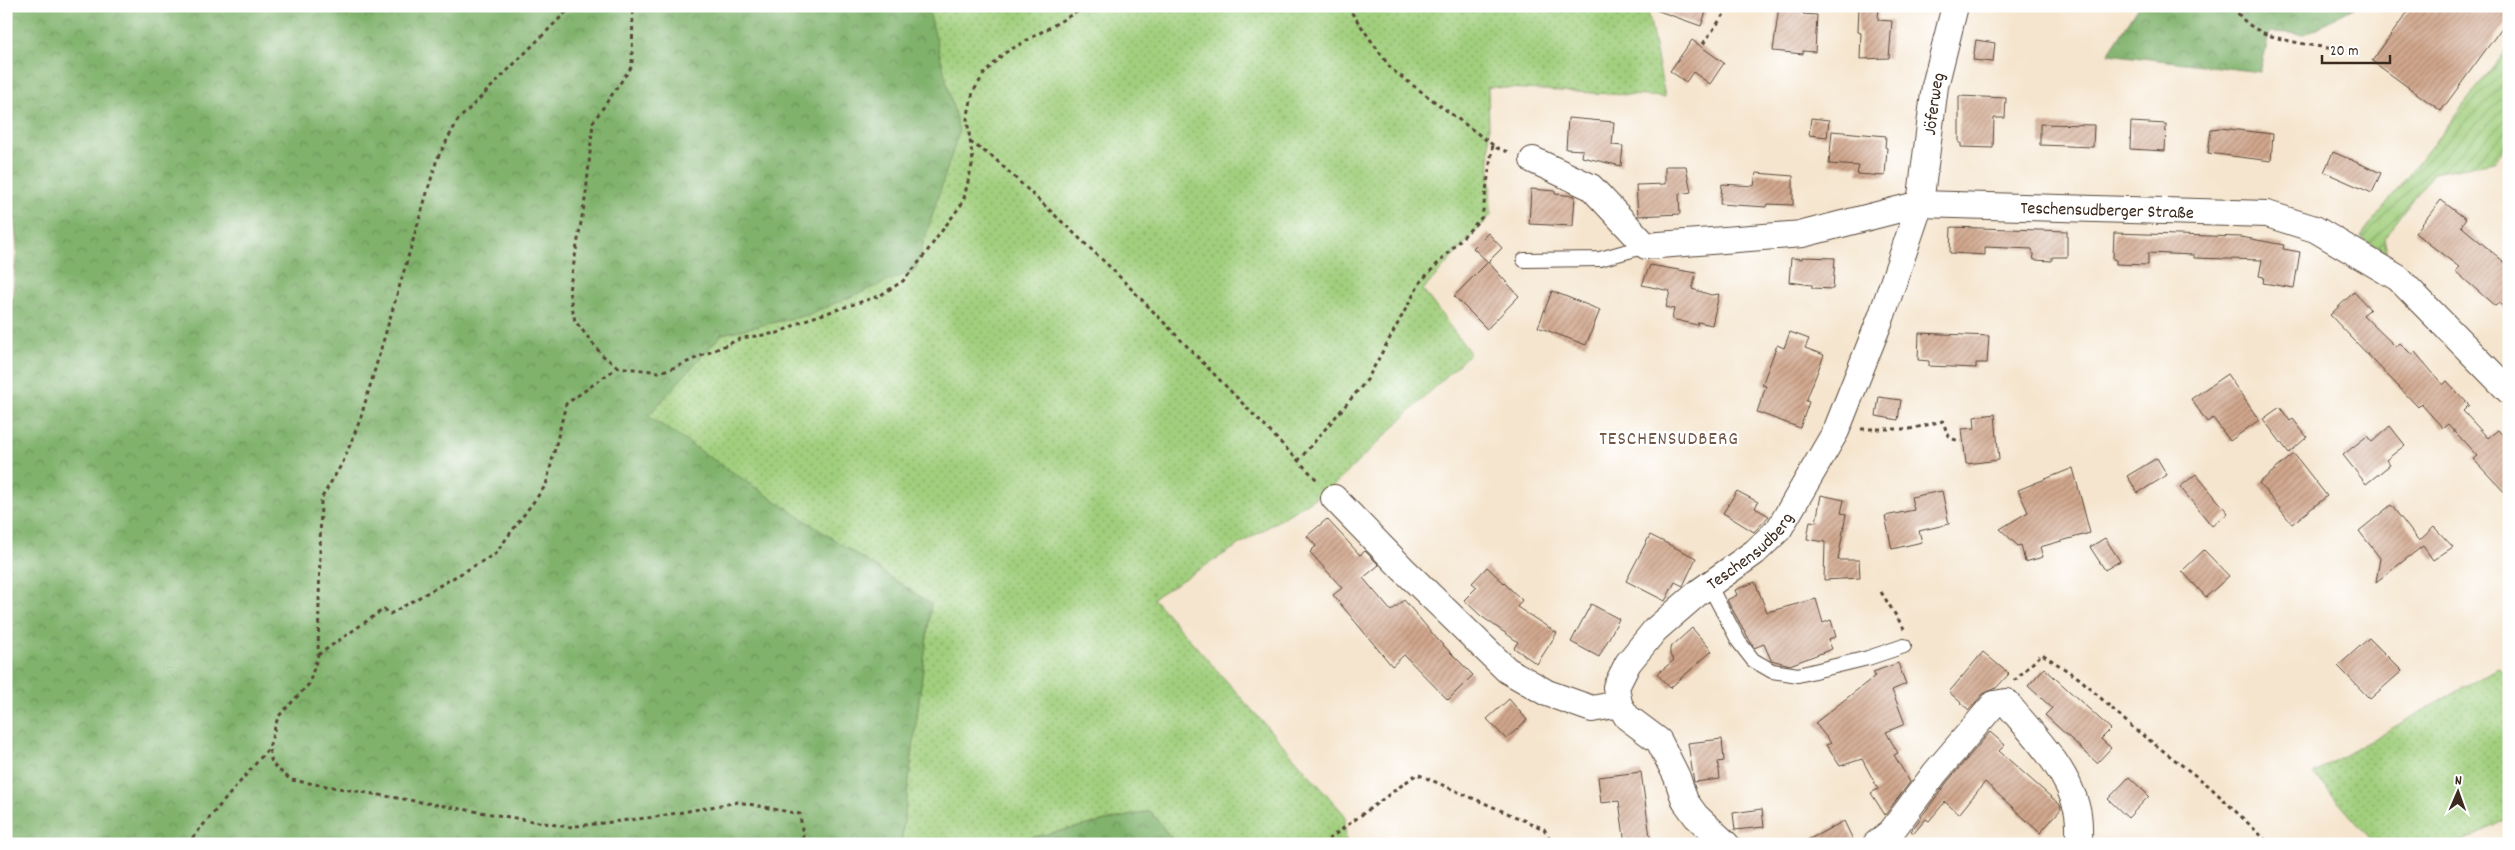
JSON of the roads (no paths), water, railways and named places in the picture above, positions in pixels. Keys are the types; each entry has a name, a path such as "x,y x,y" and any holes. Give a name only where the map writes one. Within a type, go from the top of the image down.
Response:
{"street":[{"name":"Jöferweg","path":"1920,204 1935,86 1955,6"},
{"path":"1533,160 1591,187 1646,246"},
{"name":"Teschensudberger Straße","path":"1646,246 1803,234 1920,204 2267,214 2315,229 2398,278 2509,391"},
{"name":"Teschensudberg","path":"1619,704 1616,687 1628,663 1656,630 1709,585 1755,552 1779,530 1836,431 1882,316 1920,204"},
{"path":"1334,498 1403,569 1507,670 1547,694 1592,709 1619,704 1627,717 1659,741 1677,777 1685,801 1696,816 1726,844"},
{"path":"1876,844 1891,832 1935,773 1994,704 2006,702 2046,751 2070,786 2078,811 2079,844"}],"lane":[{"name":"Teschensudberger Straße","path":"1524,260 1600,259 1646,246"},
{"path":"1709,585 1739,642 1753,660 1772,671 1798,674 1868,658 1904,646"}],"district":[{"name":"TESCHENSUDBERG","path":"1669,437"}]}
